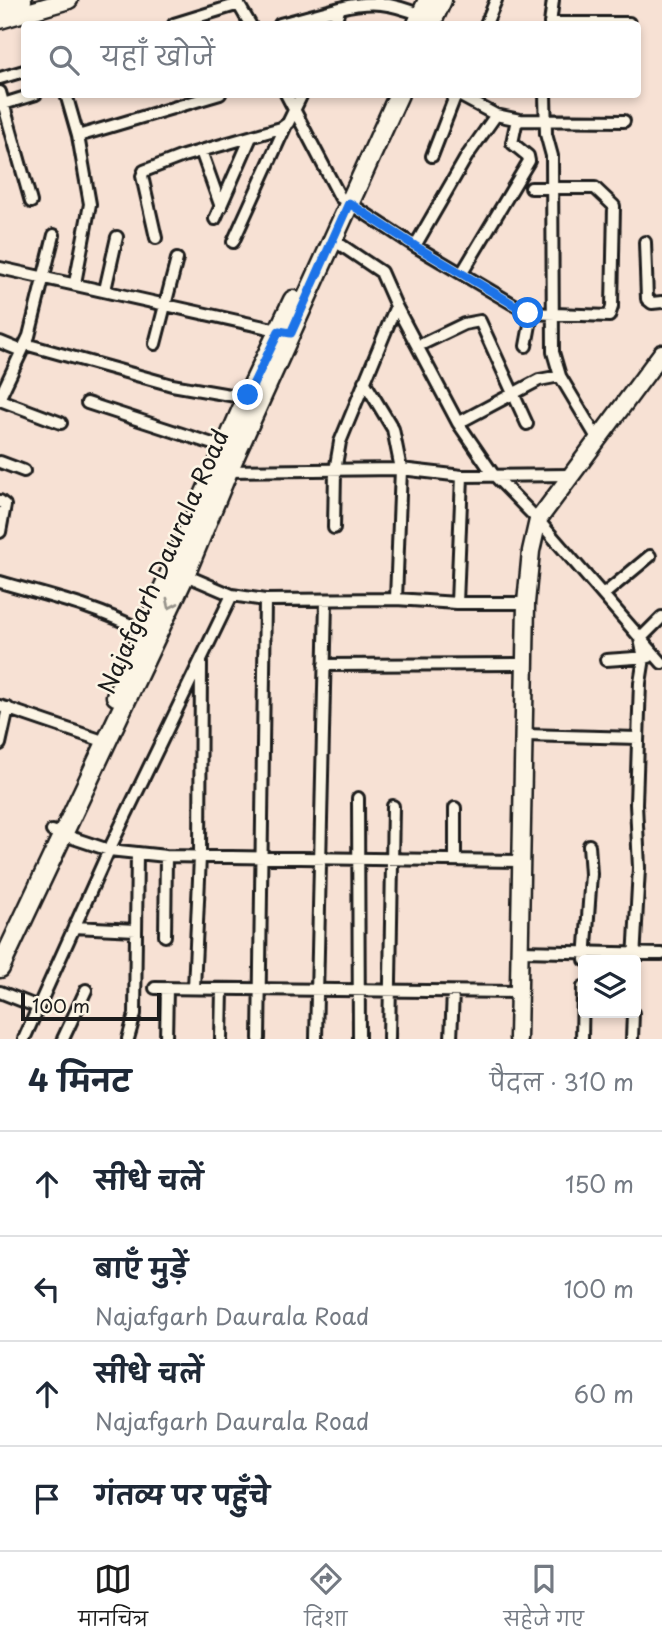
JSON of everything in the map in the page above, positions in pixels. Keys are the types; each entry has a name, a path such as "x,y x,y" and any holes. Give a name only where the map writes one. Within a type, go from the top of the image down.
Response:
{"main road":[{"path":"424,16 442,0"},
{"name":"Najafgarh Daurala Road","path":"0,947 102,740 178,571 229,471 285,332 344,200 383,98"},
{"name":"Najafgarh Daurala Road","path":"102,740 143,631 178,571 247,397 285,332 332,239 344,200 397,98"},
{"name":"Najafgarh Daurala Road","path":"0,968 57,833"}],"street":[{"path":"0,7 23,0"},
{"path":"0,20 69,0"},
{"path":"292,21 365,1 378,0 424,16"},
{"path":"486,21 496,0"},
{"path":"550,21 553,0"},
{"path":"183,21 237,2 248,21"},
{"path":"335,21 340,8"},
{"path":"0,78 21,72"},
{"path":"0,92 30,202"},
{"path":"2,104 22,98"},
{"path":"66,98 78,136 90,204 75,283"},
{"path":"78,136 206,98"},
{"path":"288,98 344,200 415,246 532,314 604,317 610,313 614,206 595,188 531,188"},
{"path":"233,242 300,98"},
{"path":"432,156 454,98"},
{"path":"464,98 496,115 520,120 624,121"},
{"path":"545,98 546,134 552,156 553,352 560,376 597,438"},
{"path":"415,246 467,156 496,115"},
{"path":"462,273 529,162 528,156 512,143 516,124 520,120"},
{"path":"156,238 142,176 144,171 201,150 251,138 286,125"},
{"path":"215,219 251,138"},
{"path":"201,150 221,206"},
{"path":"54,235 34,318 0,399 61,423"},
{"path":"105,290 117,237"},
{"path":"332,239 381,272 458,423 493,474 603,594 654,659"},
{"path":"645,242 647,299 652,303 662,302"},
{"path":"155,344 177,260"},
{"path":"0,268 285,332"},
{"path":"334,528 335,471 340,442 396,306"},
{"path":"526,346 532,314"},
{"path":"418,346 464,324 480,321 527,424"},
{"path":"0,342 172,385 247,397"},
{"path":"518,1039 526,603 531,551 538,520 662,352"},
{"path":"458,423 540,380 560,376"},
{"path":"365,381 393,429 401,469 396,599"},
{"path":"87,403 225,448"},
{"path":"0,462 24,471"},
{"path":"229,471 401,469 462,476 572,475"},
{"path":"457,603 462,476"},
{"path":"0,501 5,505 0,531"},
{"path":"603,594 650,556"},
{"path":"178,571 232,595 265,600 396,599 457,603 526,603"},
{"path":"0,582 100,610 143,631"},
{"path":"24,1039 109,850 232,595"},
{"path":"259,1039 265,600"},
{"path":"316,1039 326,601"},
{"path":"640,639 662,617"},
{"path":"194,988 200,857 201,656"},
{"path":"606,660 654,659"},
{"path":"634,955 639,867 636,804 639,683 654,659"},
{"path":"324,665 525,664"},
{"path":"0,744 4,707 102,740"},
{"path":"524,735 638,738"},
{"path":"358,798 359,1039"},
{"path":"390,1039 393,806"},
{"path":"454,808 455,859"},
{"path":"57,833 109,850 166,856 521,861"},
{"path":"585,955 592,874 589,845"},
{"path":"128,1039 135,1014 137,853"},
{"path":"165,936 166,856"},
{"path":"74,927 136,930"},
{"path":"520,951 578,955"},
{"path":"641,956 662,954"},
{"path":"166,1039 161,988 519,992"},
{"path":"221,1039 222,989"},
{"path":"64,1039 86,990"},
{"path":"0,992 38,1007"},
{"path":"451,1039 453,992"},
{"path":"582,1018 582,1039"},
{"path":"632,1039 633,1018"}],"route":[{"path":"248,395 279,331 291,333 349,203 528,313"}]}
